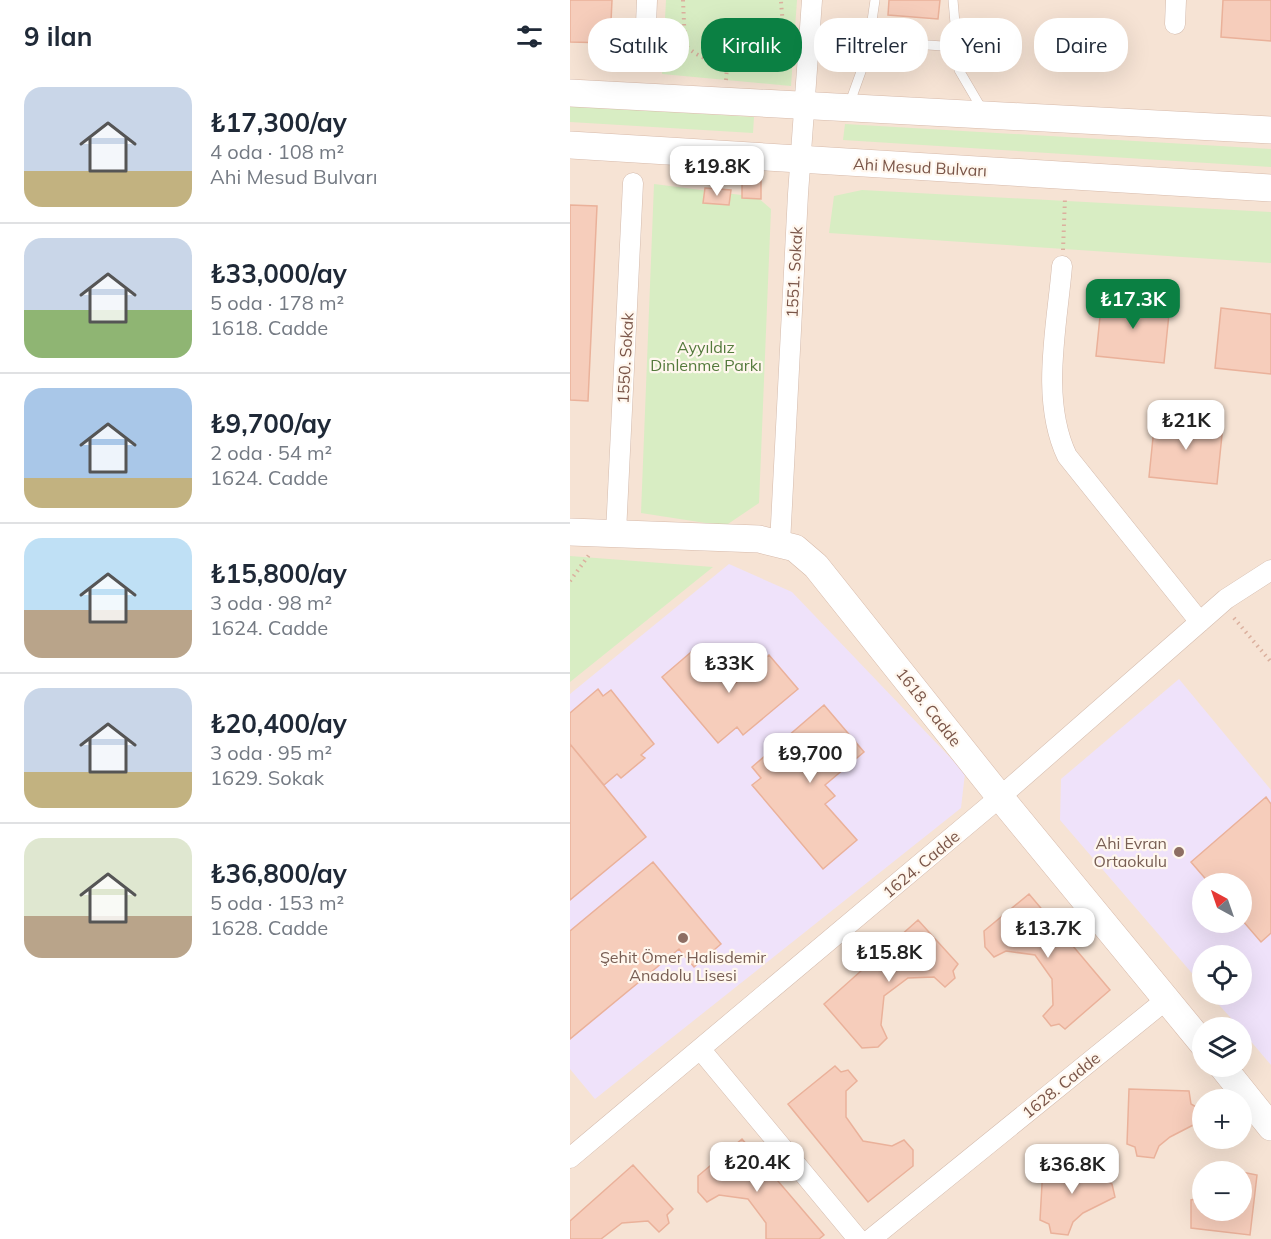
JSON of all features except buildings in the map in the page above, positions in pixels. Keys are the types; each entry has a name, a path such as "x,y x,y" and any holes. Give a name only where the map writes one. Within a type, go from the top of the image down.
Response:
{"main road":[{"path":"570,93 984,113 1271,130"},
{"name":"Ahi Mesud Bulvarı","path":"570,145 1271,188"},
{"name":"1618. Cadde","path":"570,531 759,539 795,548 816,566 1000,798 1192,1030"},
{"path":"1231,1077 1271,1127"}],"street":[{"path":"646,18 647,0"},
{"name":"1551. Sokak","path":"780,544 800,160 812,0"},
{"path":"1175,24 1176,0"},
{"name":"1550. Sokak","path":"616,533 633,183"},
{"path":"1062,266 1051,394 1060,441 1067,456 1200,622"},
{"name":"1624. Cadde","path":"573,1148 700,1050 1000,798 1221,603 1271,570"},
{"name":"1628. Cadde","path":"871,1239 1167,999"},
{"path":"700,1050 858,1239"}],"lane":[{"path":"873,18 875,0"},
{"path":"953,0 955,18"},
{"path":"848,107 862,72"},
{"path":"960,72 984,113"}],"path":[{"path":"683,0 685,45 713,62 727,66 748,62 766,51 782,23 781,0"},
{"path":"1062,266 1066,175"},
{"path":"1221,603 1271,662"}],"shaded area":[{"path":"570,0 1271,0 1271,1239 570,1239"},
{"name":"Şehit Ömer Halisdemir Anadolu Lisesi","path":"729,564 792,592 965,773 961,808 595,1099 570,1069 570,694"},
{"name":"Ahi Evran Ortaokulu","path":"1179,679 1271,790 1271,1065 1252,1043 1252,1017 1230,1017 1219,1005 1252,1005 1252,945 1192,945 1192,973 1060,820 1061,779"}],"green space":[{"path":"666,0 797,0 796,18 701,18 701,72 792,72 791,86 662,74 662,72 689,72 689,18 665,18"},
{"path":"570,106 754,117 753,133 570,122"},
{"path":"845,124 1271,149 1271,167 843,140"},
{"name":"Ayyıldız Dinlenme Parkı","path":"654,184 757,197 771,209 759,503 725,526 641,513"},
{"path":"862,190 1271,212 1271,263 829,233 834,196"},
{"path":"570,556 713,567 570,682"}],"place":[{"name":"Ahi Evran Ortaokulu","path":"1179,852"},
{"name":"Şehit Ömer Halisdemir Anadolu Lisesi","path":"683,938"}]}
